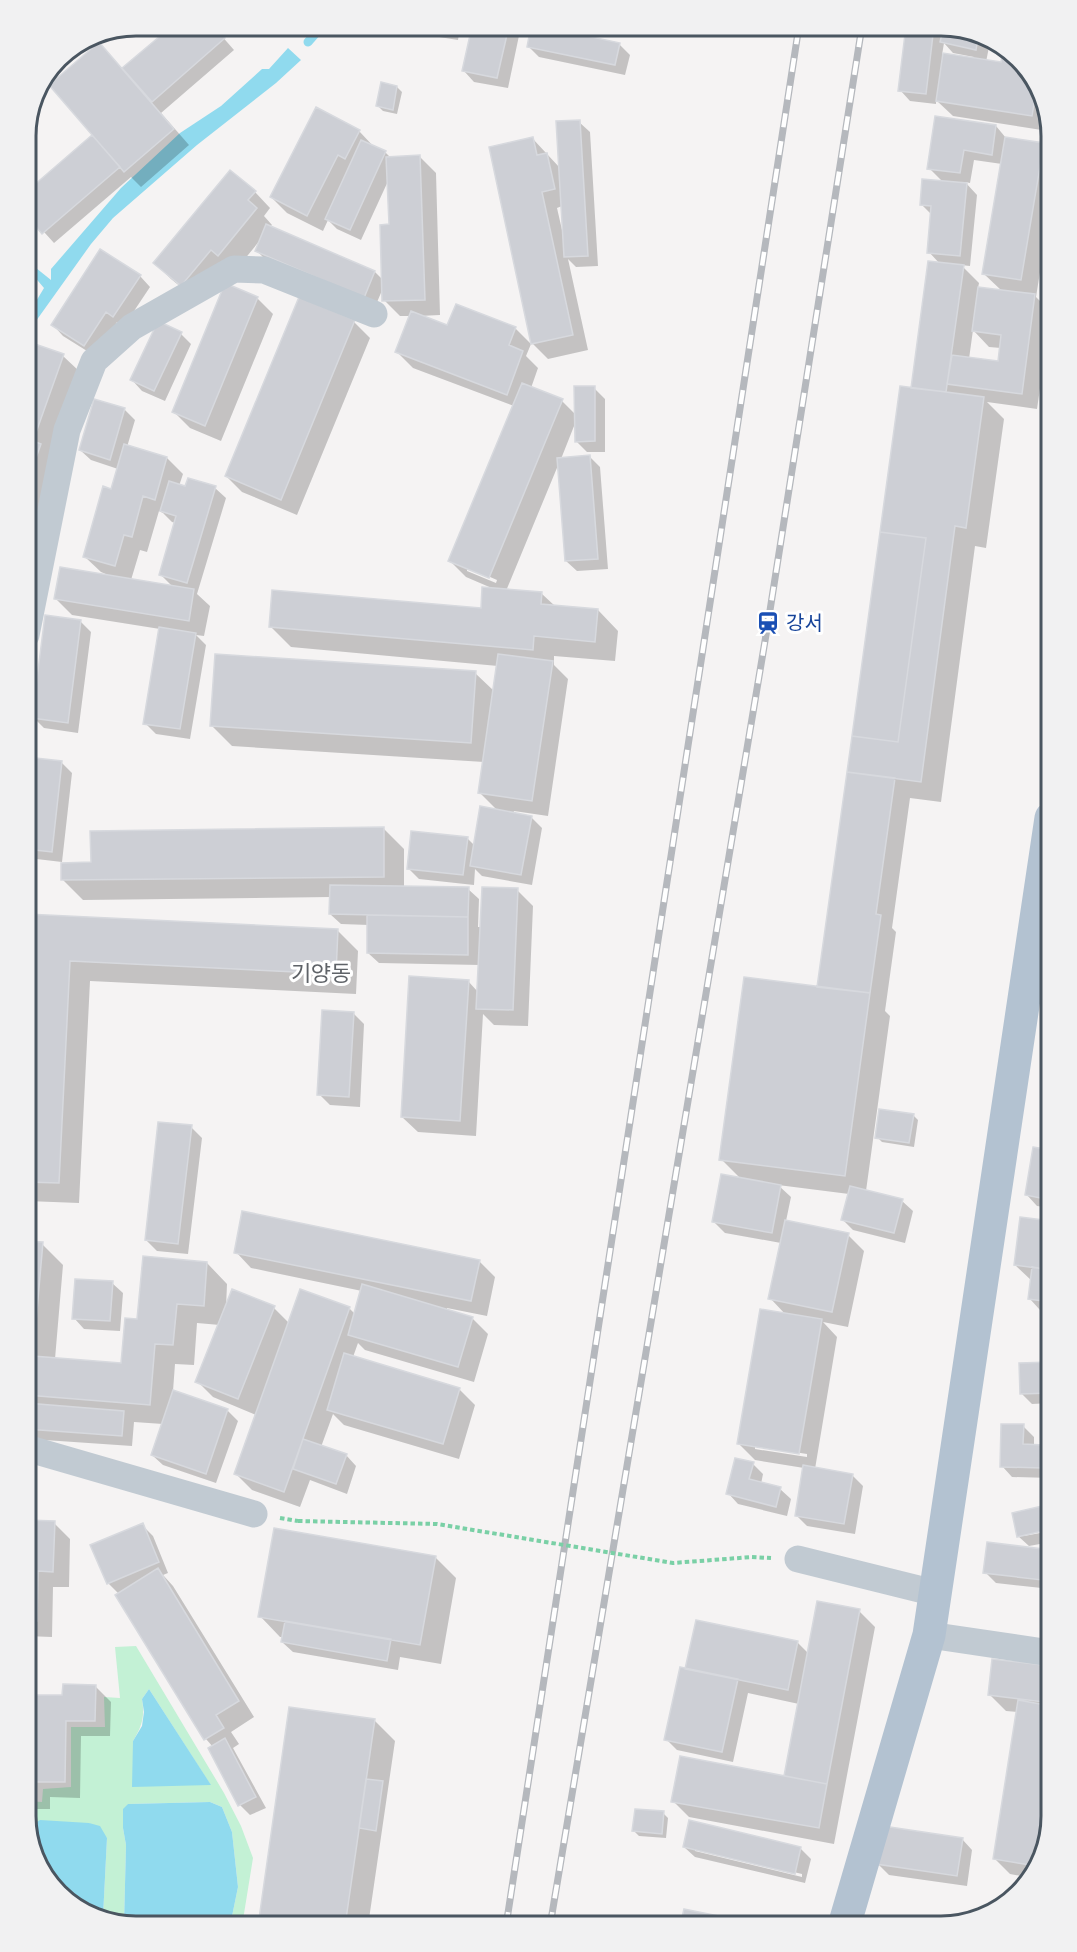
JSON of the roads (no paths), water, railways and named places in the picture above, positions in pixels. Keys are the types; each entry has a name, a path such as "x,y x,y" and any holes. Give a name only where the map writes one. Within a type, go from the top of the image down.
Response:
{"main road":[{"path":"847,1916 929,1635 1041,891"}],"street":[{"path":"36,585 67,430 94,361 132,327 234,269 264,270 374,314"},
{"path":"36,1451 254,1514"},
{"path":"798,1559 935,1593"},
{"path":"929,1635 1041,1651"}],"water":[{"path":"288,48 301,60 276,83 197,145 113,218 91,244 36,321 36,301 44,288 36,279 36,268 51,280 51,269 121,188 180,133 221,106 262,69 269,69"},
{"path":"149,1689 211,1785 132,1787 133,1741 142,1726 144,1712 142,1699"},
{"path":"210,1802 222,1807 232,1832 238,1887 232,1916 124,1915 126,1845 123,1809 128,1804"},
{"path":"40,1820 89,1823 100,1826 107,1838 103,1911 81,1899 65,1887 57,1877 44,1854 37,1822"}],"waterway":[{"path":"308,42 313,36"}],"railway":[{"path":"508,1916 797,36"},
{"path":"552,1916 768,623 860,36"}],"place":[{"name":"강서","path":"768,623"}],"district":[{"name":"기양동","path":"321,973"}]}
